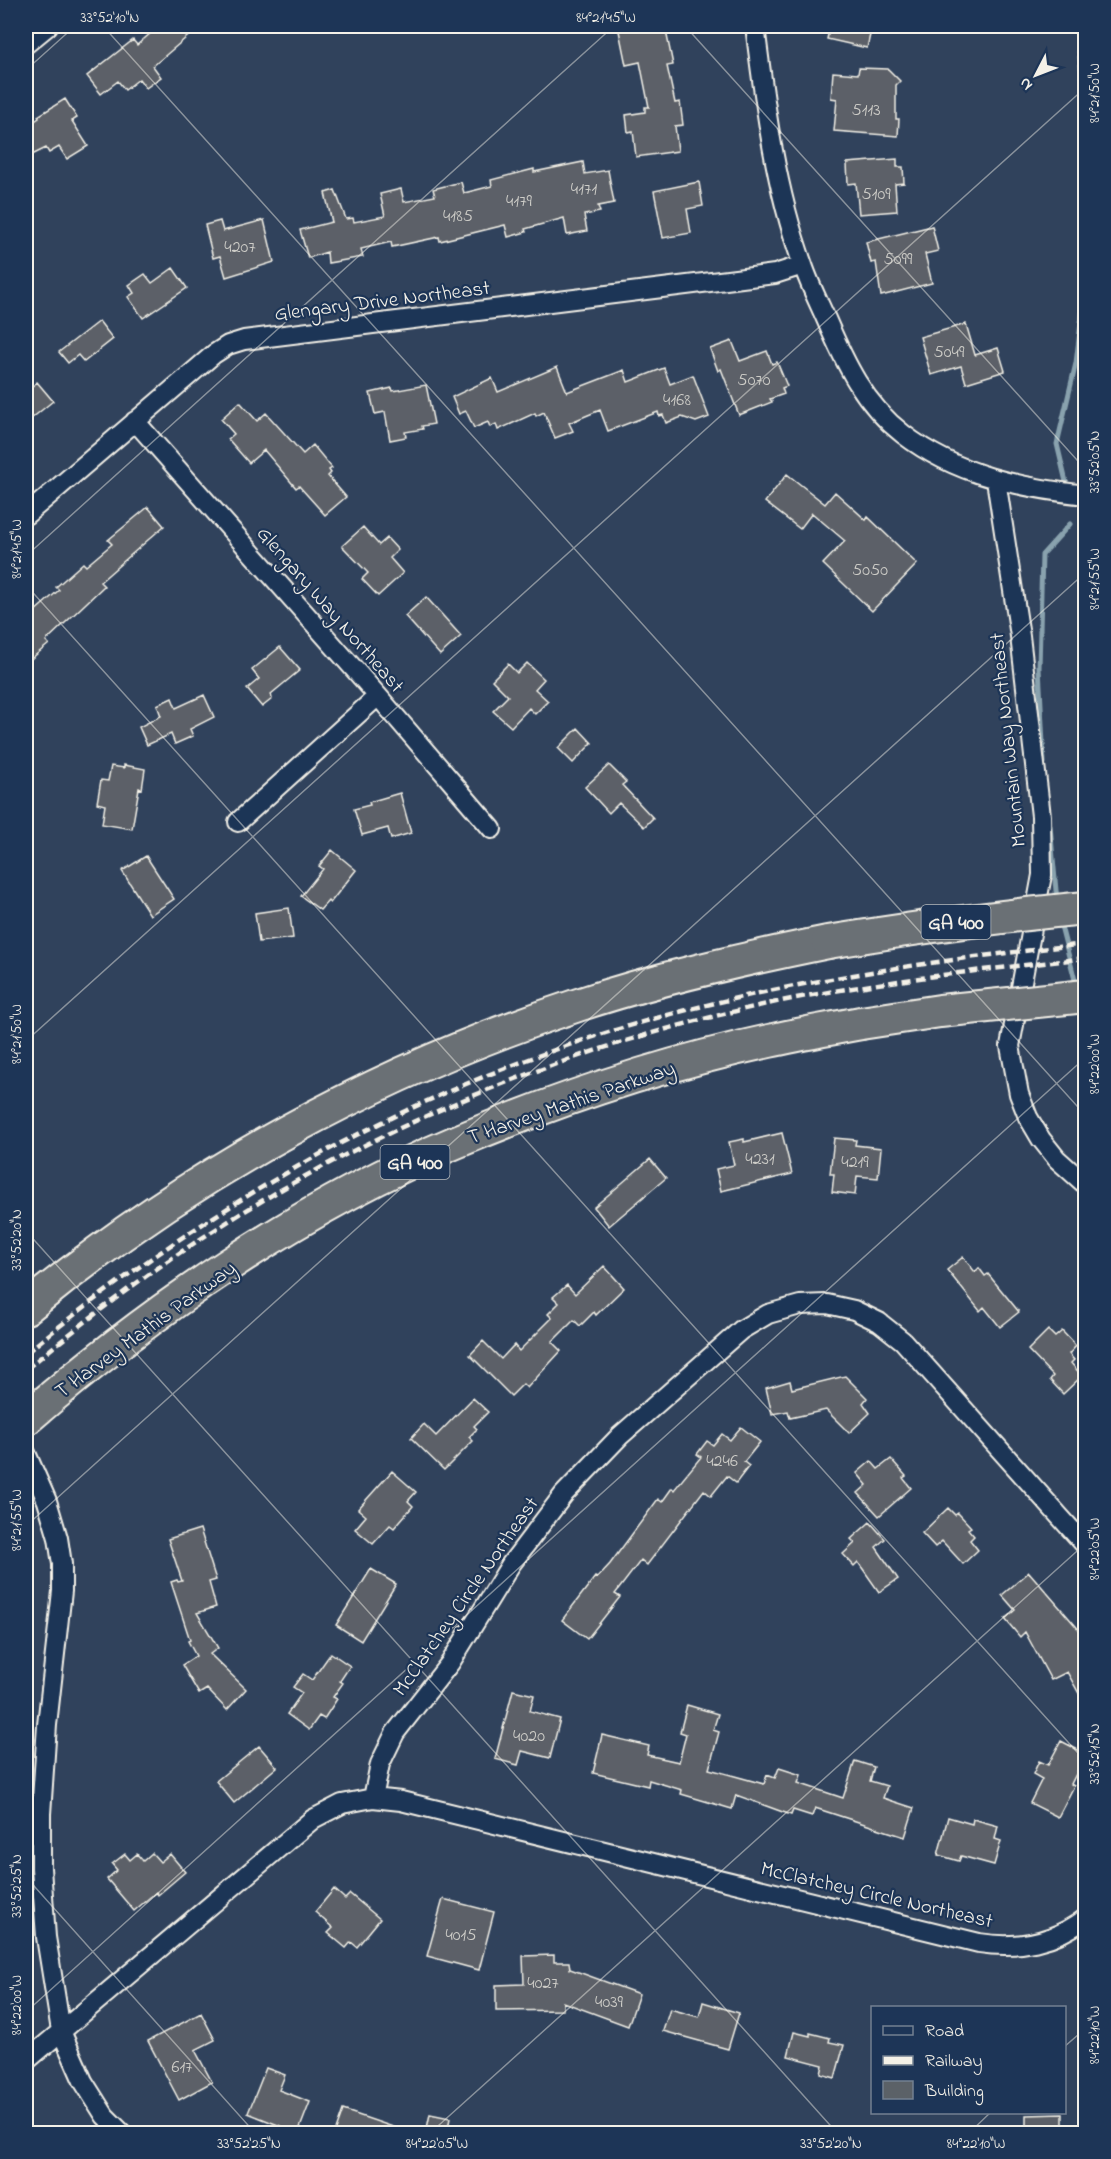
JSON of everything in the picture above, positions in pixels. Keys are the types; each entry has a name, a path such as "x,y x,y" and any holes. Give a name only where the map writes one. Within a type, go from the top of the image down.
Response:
{"highway":[{"name":"GA 400","path":"26,1308 119,1237 247,1154 339,1103 419,1065 579,1005 748,958 916,927 1086,908"},
{"name":"T Harvey Mathis Parkway","path":"26,1419 102,1356 168,1306 309,1216 435,1152 530,1113 605,1086 768,1041 940,1011 1086,996"}],"street":[{"path":"26,44 48,26"},
{"path":"755,26 768,125 785,206 803,265 846,365 861,390 879,412 903,434 930,452 969,471 996,480 1048,491 1086,495"},
{"name":"Glengary Drive Northeast","path":"26,515 214,354 228,345 244,340 775,274 803,265"},
{"name":"Glengary Way Northeast","path":"135,421 492,829"},
{"name":"Mountain Way Northeast","path":"996,480 1021,647 1041,816 1042,875 1010,1047 1019,1094 1028,1117 1057,1160 1086,1185"},
{"path":"238,822 378,696"},
{"name":"McClatchey Circle Northeast","path":"373,1798 380,1764 395,1733 450,1663 511,1564 564,1494 620,1436 741,1330 768,1314 800,1305 827,1304 854,1310 879,1322 903,1341 1086,1546"},
{"path":"26,1453 47,1501 58,1538 62,1564 62,1591 47,1725 41,1814 41,1868 46,1937 61,2031 83,2081 105,2116 123,2133"},
{"name":"McClatchey Circle Northeast","path":"26,2061 313,1819 342,1804 373,1798 401,1801 979,1943 998,1946 1023,1945 1041,1941 1059,1934 1086,1918"}],"building":[{"path":"159,26 200,26 153,66 161,77 146,88 139,79 125,90 118,81 101,94 87,76 133,40 137,45"},
{"path":"618,26 665,26 673,65 667,66 675,103 680,102 683,125 675,126 678,151 636,157 633,131 628,132 626,115 645,112 645,107 649,107 640,62 626,65"},
{"path":"830,26 872,26 867,48 827,39"},
{"path":"859,68 888,69 900,81 896,85 898,136 834,131 837,99 831,98 833,72 858,74"},
{"path":"65,99 77,118 72,121 88,146 67,159 59,147 49,153 46,148 26,158 26,127 39,118 38,116"},
{"path":"897,159 897,167 903,167 904,183 895,184 897,211 859,214 856,183 848,184 847,163"},
{"path":"583,162 585,174 608,170 614,203 598,206 600,212 584,215 587,231 567,235 564,218 525,229 526,232 508,237 505,225 440,241 439,237 392,247 391,242 361,249 363,257 328,263 327,252 308,258 300,230 332,222 325,193 335,190 346,219 353,218 354,222 385,216 380,194 401,189 404,202 435,196 433,189 461,182 464,193 492,186 491,180 534,169 534,172"},
{"path":"699,182 703,206 687,209 691,233 663,238 654,191"},
{"path":"264,220 274,262 226,277 220,256 213,258 205,225 220,221 223,231"},
{"path":"932,226 938,251 925,254 932,283 881,296 876,262 871,263 866,242"},
{"path":"173,268 187,288 143,318 128,297 134,293 129,285 145,274 152,283"},
{"path":"99,321 113,339 84,362 78,355 68,363 59,352"},
{"path":"966,324 975,355 998,348 1005,371 966,383 961,366 931,375 920,337"},
{"path":"732,341 740,361 767,351 772,364 777,362 787,386 782,388 784,394 770,399 772,402 739,415 721,369 718,371 710,349"},
{"path":"557,367 567,392 624,370 628,382 664,368 670,384 693,375 709,417 696,422 682,417 666,423 663,415 659,416 658,412 608,431 600,410 569,423 573,431 555,438 544,412 536,416 535,413 498,430 496,424 490,427 488,422 474,428 466,411 459,414 452,397 492,378 498,392"},
{"path":"37,382 53,401 26,423 26,392"},
{"path":"426,385 434,424 422,426 423,429 405,432 406,437 390,440 385,412 375,414 370,393 392,388 393,391"},
{"path":"240,402 257,421 266,413 303,454 313,445 332,468 328,476 346,497 325,515 299,486 296,488 264,450 249,463 228,439 234,434 221,419"},
{"path":"787,474 825,504 835,492 866,520 868,517 917,564 872,611 823,564 845,541 812,513 800,529 765,502"},
{"path":"148,507 164,526 100,582 104,586 46,641 49,644 26,663 26,619 59,590 56,587 83,563 86,566 112,544 108,540"},
{"path":"363,527 379,545 387,538 398,550 390,558 403,573 378,596 362,579 368,573 342,546"},
{"path":"426,597 461,636 440,655 405,616"},
{"path":"280,647 300,670 271,694 272,699 262,707 247,689 259,679 252,670"},
{"path":"527,663 544,679 535,689 548,701 535,714 529,708 511,727 493,711 508,696 492,680 508,664 517,673"},
{"path":"204,695 214,717 190,729 193,736 175,744 171,734 147,745 139,727 161,716 157,705 172,698 176,708"},
{"path":"578,728 592,743 573,763 558,748"},
{"path":"124,765 145,769 142,789 139,788 132,829 102,824 105,805 97,803 101,780 108,781 111,766 124,768"},
{"path":"609,765 626,782 622,785 653,818 644,827 619,803 609,813 585,787"},
{"path":"400,793 411,833 391,839 388,828 362,835 354,809"},
{"path":"332,850 356,870 330,903 328,901 320,910 301,896 323,869 319,866"},
{"path":"146,856 174,899 150,915 122,871"},
{"path":"289,908 293,938 259,942 255,913"},
{"path":"782,1133 792,1174 721,1191 716,1169 734,1165 729,1142 744,1139 744,1142"},
{"path":"834,1138 856,1140 855,1145 881,1148 878,1178 857,1176 855,1195 832,1192 834,1174 830,1174"},
{"path":"650,1159 666,1178 609,1226 594,1207"},
{"path":"963,1257 975,1272 979,1268 985,1276 988,1274 1019,1312 1000,1327 984,1307 980,1311 947,1270"},
{"path":"604,1266 624,1288 596,1315 594,1312 580,1326 574,1320 552,1342 561,1351 527,1388 523,1384 511,1396 470,1355 483,1341 501,1359 514,1345 519,1351 552,1318 548,1314 559,1303 553,1297 567,1285 575,1294"},
{"path":"1048,1330 1055,1337 1062,1331 1076,1346 1069,1354 1074,1360 1071,1363 1082,1376 1063,1394 1050,1380 1053,1376 1028,1350"},
{"path":"845,1376 867,1398 863,1403 870,1413 849,1433 826,1410 790,1418 788,1411 772,1414 766,1388 790,1381 792,1389"},
{"path":"473,1398 488,1412 474,1426 477,1429 469,1437 473,1441 444,1470 411,1438 424,1424 436,1436"},
{"path":"741,1427 760,1442 744,1462 749,1466 736,1483 727,1476 711,1496 704,1490 647,1565 641,1560 615,1594 620,1597 587,1639 562,1620 595,1577 597,1578 610,1564 658,1499 662,1502 701,1457 697,1454 707,1441 713,1445 722,1434 730,1440"},
{"path":"891,1459 906,1476 903,1478 911,1488 879,1516 858,1493 867,1485 857,1473 871,1461 878,1469"},
{"path":"392,1471 416,1492 408,1501 413,1506 394,1528 390,1525 373,1544 355,1529 366,1516 358,1509"},
{"path":"948,1508 955,1515 958,1513 971,1527 968,1529 974,1536 970,1540 978,1550 963,1564 942,1541 935,1547 922,1533"},
{"path":"870,1522 885,1539 876,1547 898,1579 879,1592 858,1562 854,1566 843,1554 855,1543 851,1539"},
{"path":"200,1529 216,1580 209,1582 216,1607 197,1613 218,1648 210,1654 246,1689 227,1710 207,1689 199,1694 182,1665 196,1656 188,1641 190,1640 171,1582 182,1581 168,1539"},
{"path":"371,1569 396,1584 361,1641 336,1625"},
{"path":"1029,1572 1086,1640 1086,1706 1067,1672 1051,1680 1025,1632 1020,1637 1005,1619 1015,1610 1002,1595"},
{"path":"331,1653 350,1666 340,1681 343,1683 333,1697 337,1699 324,1719 319,1716 309,1730 287,1714 302,1693 293,1687 303,1674 312,1680"},
{"path":"513,1690 534,1695 530,1711 560,1719 550,1758 522,1751 518,1765 495,1759"},
{"path":"687,1705 718,1714 713,1730 719,1732 709,1769 764,1784 767,1775 775,1778 779,1768 801,1775 798,1783 843,1798 855,1761 874,1767 870,1781 887,1786 883,1798 914,1808 905,1837 815,1808 812,1816 793,1810 791,1815 736,1795 732,1809 681,1794 682,1790 649,1780 648,1786 593,1773 602,1735 649,1746 647,1755 679,1762 686,1734 680,1732"},
{"path":"1061,1741 1086,1754 1071,1784 1074,1786 1058,1817 1030,1803 1042,1779 1033,1774 1039,1761 1048,1765"},
{"path":"259,1746 277,1767 234,1803 216,1781"},
{"path":"948,1817 972,1824 973,1819 998,1826 995,1839 1001,1841 994,1865 961,1856 959,1861 938,1855"},
{"path":"152,1853 160,1862 170,1854 185,1872 158,1895 156,1892 134,1911 107,1879 117,1870 112,1864 125,1854 130,1860 137,1854 143,1861"},
{"path":"334,1889 345,1899 350,1894 380,1919 357,1947 351,1942 346,1948 328,1933 333,1928 315,1912"},
{"path":"443,1899 494,1912 479,1970 427,1956"},
{"path":"554,1955 554,1962 569,1962 570,1969 639,1994 628,2026 563,2002 563,2010 496,2011 496,1985 524,1984 523,1956"},
{"path":"703,2002 739,2013 728,2049 663,2031 670,2009 699,2017"},
{"path":"201,2013 215,2040 195,2050 212,2082 179,2100 148,2041"},
{"path":"794,2032 830,2038 829,2042 844,2045 835,2078 821,2074 823,2065 788,2056"},
{"path":"266,2068 285,2075 279,2090 310,2102 298,2133 248,2113"},
{"path":"343,2110 405,2131 405,2133 335,2133"},
{"path":"430,2114 450,2118 447,2133 426,2133"},
{"path":"1063,2114 1063,2133 1026,2133 1026,2115"}],"waterway":[{"path":"1076,26 1086,106"},
{"path":"1066,482 1057,444 1076,363 1086,282"},
{"path":"1044,763 1039,668 1042,555 1070,524"},
{"path":"1050,826 1057,901"},
{"path":"1060,922 1077,988"}],"railway":[{"path":"26,1353 156,1255 293,1169 364,1131 438,1096 513,1065 650,1020 773,990 897,968 1086,944"},
{"path":"26,1369 145,1277 215,1230 287,1186 438,1111 516,1079 676,1026 758,1006 880,984 1086,958"}]}
